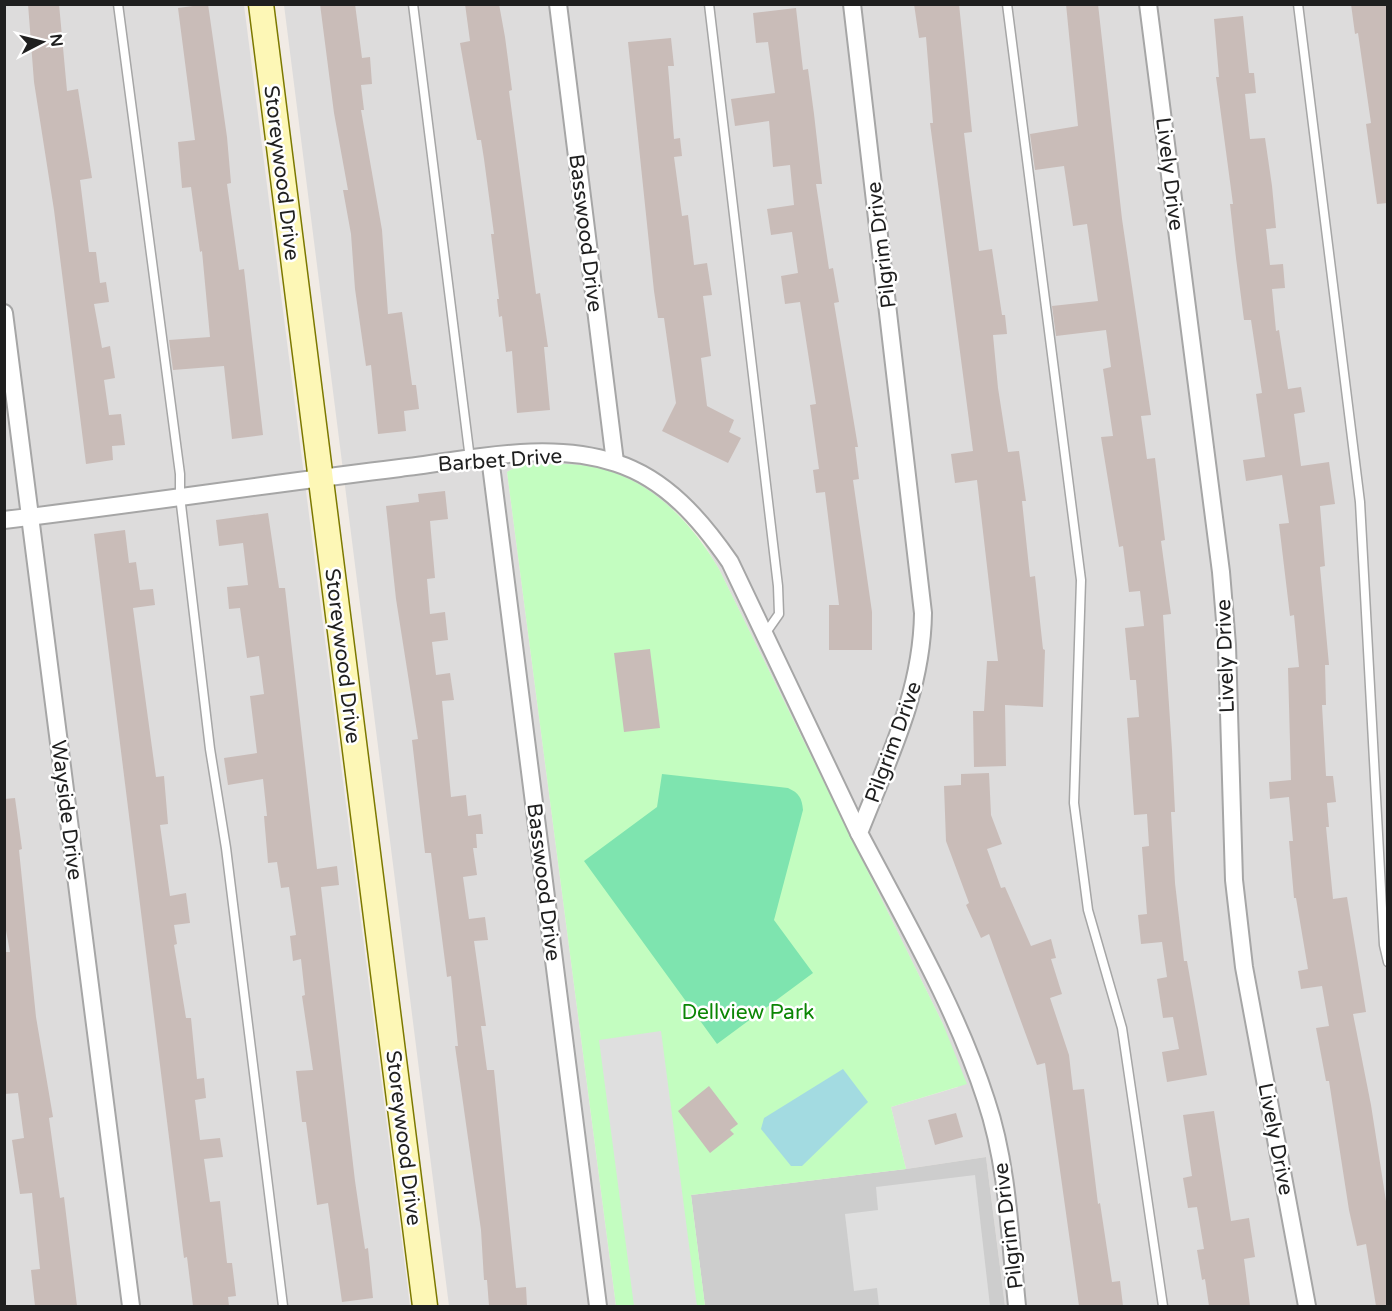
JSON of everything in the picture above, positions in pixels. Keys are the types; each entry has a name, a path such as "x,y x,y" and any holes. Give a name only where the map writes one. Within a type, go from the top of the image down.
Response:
{"street":[{"name":"Storeywood Drive","path":"261,4 425,1306"},
{"name":"Basswood Drive","path":"558,4 615,462"},
{"name":"Pilgrim Drive","path":"852,4 923,612 923,644 911,702 859,833 935,980 986,1099 1002,1167 1017,1306"},
{"name":"Lively Drive","path":"1148,4 1221,572 1227,645 1234,880 1244,967 1307,1306"},
{"name":"Wayside Drive","path":"4,313 131,1306"},
{"name":"Barbet Drive","path":"4,520 321,478 541,452 582,455 615,462 635,470 671,494 703,524 730,562 859,833"},
{"name":"Basswood Drive","path":"490,458 598,1306"}],"lane":[{"path":"118,4 180,474 180,496 210,749 226,848 283,1306"},
{"path":"413,4 470,460"},
{"path":"709,4 778,586 779,614 764,634"},
{"path":"1007,4 1081,580 1074,802 1088,910 1122,1028 1163,1306"},
{"path":"1298,4 1360,502 1384,945 1388,962"}],"shaded area":[{"path":"5,5 244,5 410,1306 5,1306"},
{"path":"284,5 1387,5 1387,1306 1005,1306 986,1157 906,1169 891,1107 958,1087 943,1024 719,569 700,537 676,511 520,465 507,472 616,1306 449,1306"},
{"path":"661,1031 697,1306 634,1306 599,1040"},
{"path":"986,1157 1005,1306 705,1306 691,1195"},
{"path":"975,1175 990,1306 879,1306 877,1288 854,1291 845,1214 878,1210 876,1187"}],"green space":[{"name":"Dellview Park","path":"519,465 580,465 603,469 624,477 644,487 662,500 678,515 707,550 719,569 943,1024 967,1084 891,1107 906,1169 691,1195 705,1306 616,1306 507,472"},
{"path":"662,774 788,788 797,794 803,806 774,920 813,973 717,1044 584,861 657,807"}],"water":[{"path":"843,1069 868,1102 802,1166 791,1166 761,1129 764,1118"}],"building":[{"path":"28,4 59,4 67,91 78,89 92,178 80,180 89,252 96,252 100,283 106,282 109,302 94,304 102,348 110,346 115,378 104,380 109,415 121,414 125,445 112,446 113,460 86,464 54,210 34,82"},
{"path":"208,4 227,137 231,183 227,184 239,270 244,269 263,435 232,439 224,366 173,370 169,340 210,337 202,251 200,252 191,187 182,188 178,142 195,140 178,8"},
{"path":"320,4 355,4 362,58 370,57 372,84 361,85 364,110 361,110 382,230 388,314 402,312 412,385 416,385 419,409 404,411 406,431 378,434 371,365 366,366 355,289 351,234 343,190 348,190 334,113"},
{"path":"465,4 499,4 512,90 509,91 536,294 540,293 548,347 544,347 550,410 517,413 512,351 506,352 502,316 499,317 491,234 494,234 484,159 481,140 477,140 460,43 470,41"},
{"path":"914,4 959,4 972,132 964,133 979,251 992,249 1002,315 1005,315 1007,334 993,335 998,388 1008,452 1019,451 1026,501 1022,501 1030,577 1035,576 1043,649 1045,650 1043,707 1005,705 1006,766 974,767 973,711 984,711 987,661 998,661 977,480 955,483 951,454 973,451 930,123 933,123 926,37 919,38"},
{"path":"1066,4 1098,4 1122,219 1151,415 1141,416 1147,459 1155,458 1165,540 1161,541 1171,614 1163,615 1175,812 1171,812 1175,883 1184,961 1187,961 1207,1075 1167,1082 1162,1052 1179,1049 1173,1017 1163,1018 1157,979 1167,977 1162,942 1141,944 1138,915 1147,914 1142,847 1149,846 1147,814 1134,815 1127,718 1139,717 1136,680 1130,680 1125,628 1144,626 1140,591 1129,592 1123,546 1119,547 1101,437 1113,436 1103,369 1111,367 1106,330 1056,336 1052,306 1098,301 1087,224 1073,226 1064,166 1035,170 1030,134 1078,126"},
{"path":"1351,4 1388,4 1388,203 1377,204 1366,124 1371,123 1358,33 1355,34"},
{"path":"796,8 803,70 808,69 822,184 816,184 829,269 833,268 839,302 834,303 858,447 855,447 859,479 853,480 872,612 872,650 829,650 829,605 839,605 825,492 816,493 813,470 819,469 810,405 816,404 800,302 785,304 781,276 798,273 792,232 771,235 767,209 794,205 790,165 773,167 769,121 735,126 731,99 775,93 768,42 756,43 753,13"},
{"path":"1243,16 1249,73 1254,73 1256,93 1245,94 1250,139 1265,138 1272,186 1276,228 1266,229 1270,265 1283,264 1285,288 1272,289 1276,331 1279,330 1288,389 1301,387 1305,412 1294,414 1301,466 1329,462 1335,504 1320,506 1325,566 1320,567 1329,665 1325,665 1326,705 1322,705 1326,776 1333,776 1336,802 1327,803 1329,827 1326,827 1333,899 1347,897 1366,1012 1353,1014 1371,1105 1388,1214 1388,1306 1376,1306 1366,1244 1357,1246 1349,1210 1329,1081 1326,1081 1316,1028 1329,1026 1322,986 1301,989 1298,971 1308,969 1296,898 1294,898 1289,841 1293,841 1289,797 1270,799 1269,782 1291,780 1288,668 1299,667 1294,615 1290,616 1279,524 1289,523 1282,475 1246,481 1243,460 1265,457 1256,394 1262,393 1251,320 1244,320 1236,258 1230,204 1233,204 1216,77 1219,77 1214,19"},
{"path":"671,38 674,66 668,66 674,139 680,138 682,156 674,157 682,216 688,215 694,265 707,263 712,295 703,296 711,356 701,358 707,406 734,420 729,432 741,438 728,463 662,431 676,403 664,318 658,318 654,291 628,42"},
{"path":"445,491 448,519 430,521 435,578 427,579 430,614 445,612 448,640 432,642 436,675 450,673 454,700 442,701 451,797 466,795 468,816 481,814 483,834 476,834 477,848 473,848 477,875 463,877 469,919 485,917 488,940 474,941 486,1026 481,1026 487,1070 494,1070 516,1288 526,1287 527,1306 489,1306 487,1280 484,1280 481,1230 455,1046 458,1046 451,976 447,977 431,853 425,853 412,740 418,739 396,599 386,506 419,502 418,494"},
{"path":"268,513 279,588 285,588 317,869 337,866 339,885 321,887 355,1181 365,1249 368,1248 373,1298 342,1302 328,1203 317,1205 306,1122 302,1122 296,1071 313,1070 302,996 305,995 301,959 293,961 290,936 296,935 289,887 281,888 277,862 268,863 263,779 228,785 224,758 257,753 250,696 264,694 259,656 247,658 240,608 229,609 227,587 248,585 243,543 219,546 216,520"},
{"path":"125,530 129,563 136,562 140,590 153,589 155,605 133,608 156,777 164,776 168,824 160,825 170,896 186,893 190,923 174,925 177,944 174,945 186,1018 191,1018 197,1079 204,1078 206,1098 195,1100 200,1140 220,1138 223,1157 204,1159 210,1202 220,1201 227,1263 232,1263 236,1296 228,1297 229,1306 193,1306 187,1257 184,1258 94,534"},
{"path":"650,649 660,728 624,732 614,653"},
{"path":"989,773 991,815 1002,844 987,849 1001,888 1005,887 1031,946 1051,939 1056,958 1051,959 1062,994 1050,998 1069,1055 1073,1090 1084,1089 1098,1204 1100,1203 1112,1282 1120,1281 1123,1306 1079,1306 1045,1063 1037,1065 989,934 981,938 966,905 969,903 946,841 944,786 961,785 961,774"},
{"path":"15,798 22,849 19,850 36,1017 53,1117 49,1118 60,1198 64,1197 77,1306 35,1306 31,1270 40,1269 32,1193 20,1194 12,1140 24,1138 18,1093 4,1094 4,952 10,952 4,920 4,799"},
{"path":"709,1086 738,1124 730,1130 734,1134 710,1153 678,1111"},
{"path":"1214,1111 1231,1221 1249,1218 1255,1257 1244,1259 1250,1306 1209,1306 1197,1250 1204,1249 1197,1207 1188,1208 1183,1178 1192,1176 1183,1115"},
{"path":"956,1113 963,1137 935,1145 928,1120"}]}
